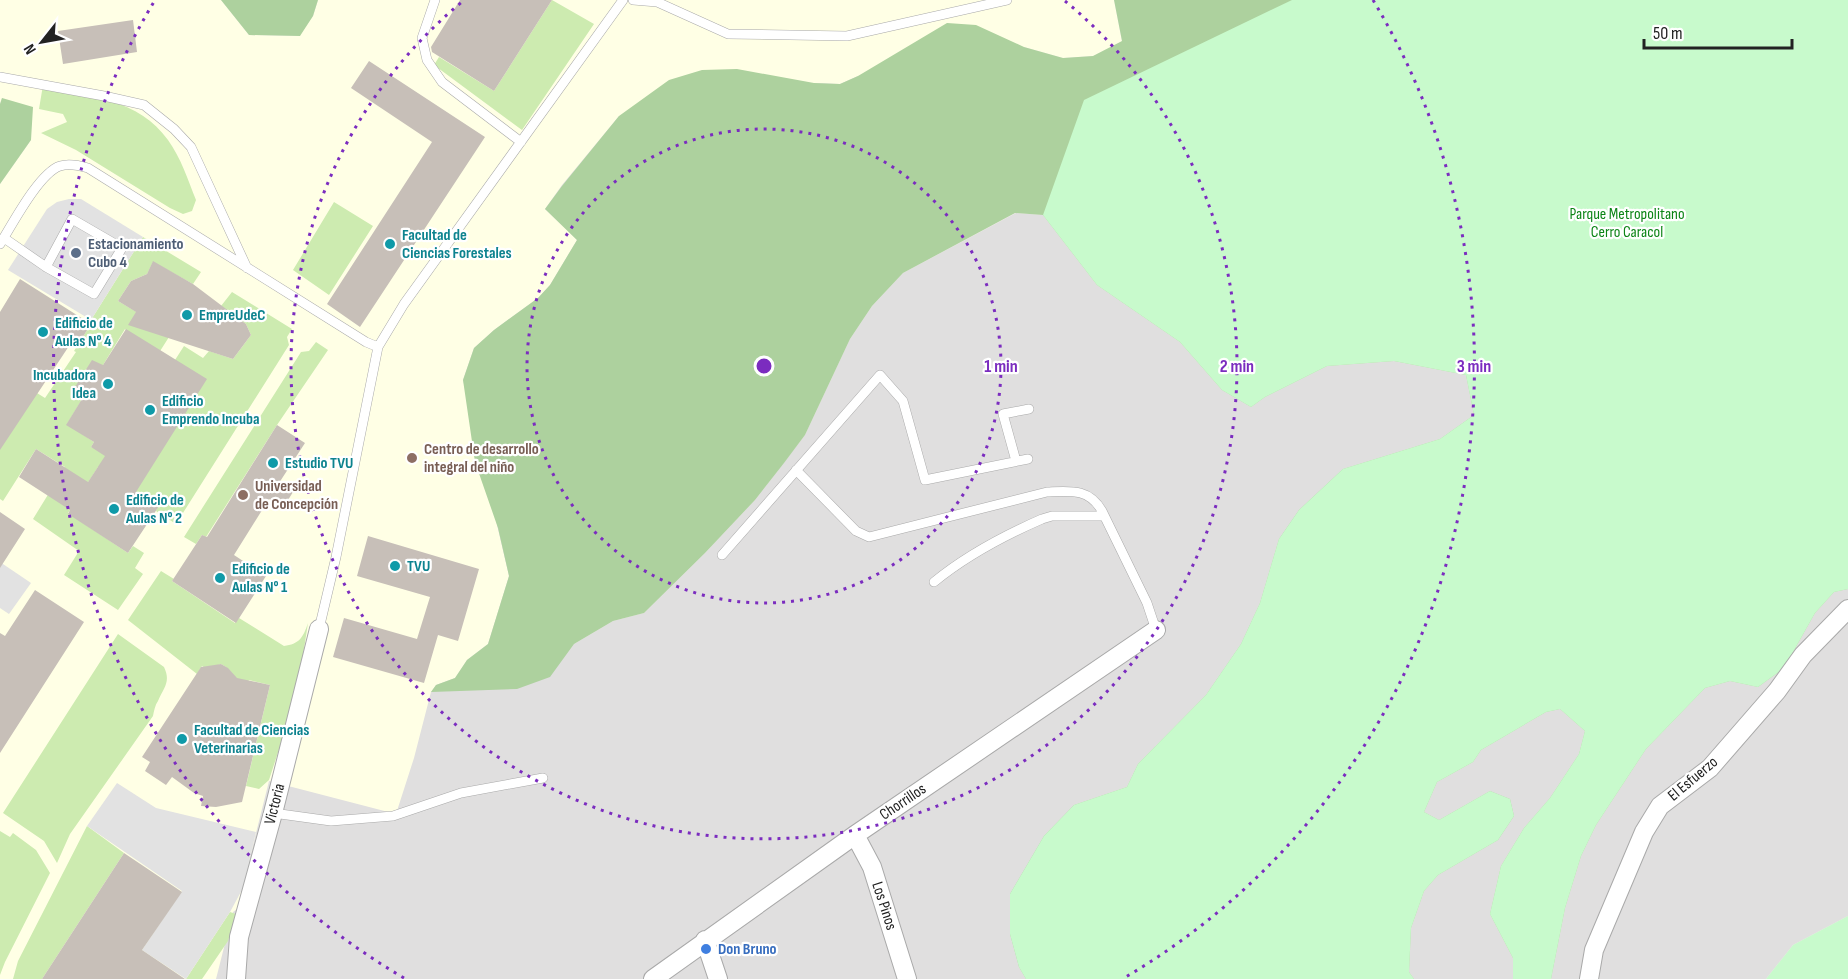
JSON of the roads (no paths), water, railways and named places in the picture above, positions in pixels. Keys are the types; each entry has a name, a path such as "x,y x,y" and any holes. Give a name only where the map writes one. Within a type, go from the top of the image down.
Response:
{"street":[{"name":"El Esfuerzo","path":"1589,979 1594,950 1644,832 1660,806 1710,768 1777,691 1803,655 1848,609"},
{"name":"Victoria","path":"236,979 239,937 319,629"},
{"name":"Chorrillos","path":"652,979 855,834 1155,630"},
{"name":"Los Pinos","path":"855,834 872,867 907,979"},
{"path":"705,940 718,979"}],"lane":[{"path":"435,0 422,38 427,60 442,82 521,142"},
{"path":"319,629 336,557 378,347 404,304 623,0"},
{"path":"633,0 657,2 728,34 848,36 1007,0"},
{"path":"0,77 104,96 144,105 152,111 191,147 247,268"},
{"path":"46,267 72,219 122,248 94,294 46,267 2,241 43,178 53,169 61,166 79,165 88,168 366,342 378,347"},
{"path":"722,555 880,375 903,401 926,480 1028,459"},
{"path":"1016,461 1004,414 1029,409"},
{"path":"796,470 856,531 869,537 1047,492 1074,491 1088,495 1098,505 1104,516 1147,603 1155,630"},
{"path":"934,582 983,548 1042,519 1052,516 1104,516"},
{"path":"273,813 331,822 393,816 461,793 543,778"}],"place":[{"name":"Facultad de Ciencias Forestales","path":"390,244"},
{"name":"Estacionamiento Cubo 4","path":"76,253"},
{"name":"EmpreUdeC","path":"187,315"},
{"name":"Edificio de Aulas N° 4","path":"43,332"},
{"name":"Incubadora Idea","path":"108,384"},
{"name":"Edificio Emprendo Incuba","path":"150,410"},
{"name":"Centro de desarrollo integral del niño","path":"412,458"},
{"name":"Estudio TVU","path":"273,463"},
{"name":"Universidad de Concepción","path":"243,495"},
{"name":"Edificio de Aulas N° 2","path":"114,509"},
{"name":"TVU","path":"395,566"},
{"name":"Edificio de Aulas N° 1","path":"220,578"},
{"name":"Facultad de Ciencias Veterinarias","path":"182,739"},
{"name":"Don Bruno","path":"706,949"}],"park label":[{"name":"Parque Metropolitano Cerro Caracol","path":"1627,223"}]}
